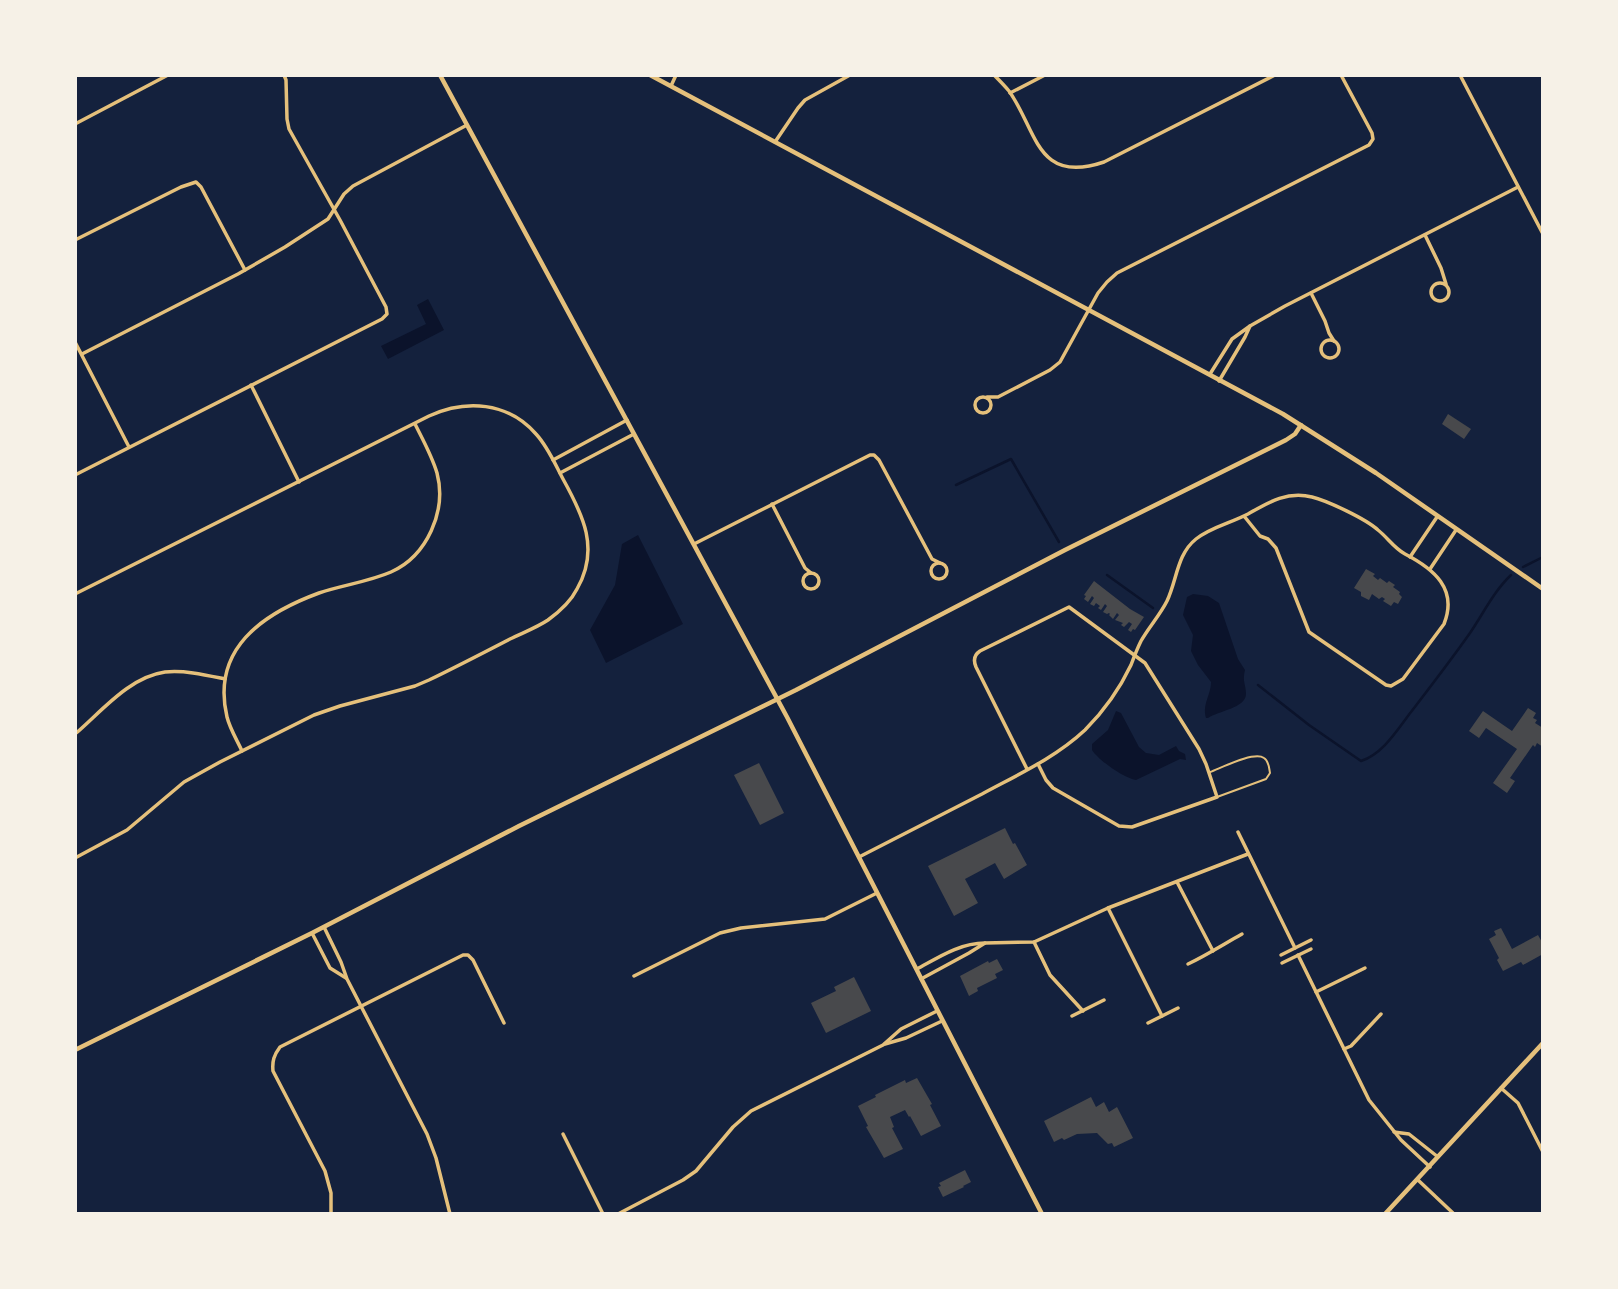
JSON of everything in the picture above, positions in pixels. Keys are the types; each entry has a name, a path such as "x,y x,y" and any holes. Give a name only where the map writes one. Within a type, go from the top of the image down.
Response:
{"street":[{"path":"75,124 168,75"},
{"path":"75,475 382,319 387,314 386,307 334,209 289,130 284,75"},
{"path":"440,75 777,699 1042,1214"},
{"path":"650,75 1301,425 1376,473 1543,589"},
{"path":"670,86 676,75"},
{"path":"775,142 805,100 850,75"},
{"path":"993,75 1010,93 1043,153 1056,163 1069,167 1091,167 1104,162 1275,75"},
{"path":"1010,93 1045,75"},
{"path":"998,397 989,411 978,412 975,407 979,397 998,397 1060,362 1089,310 1107,282 1117,273 1368,145 1373,139 1372,133 1341,75"},
{"path":"1460,75 1543,234"},
{"path":"82,354 285,247 328,219 344,194 365,178 467,125"},
{"path":"75,240 181,187 196,183 201,187 245,270"},
{"path":"1209,375 1232,339 1250,326 1518,187"},
{"path":"1425,234 1441,268 1449,292 1448,298 1437,301 1431,292 1443,275"},
{"path":"1436,284 1447,286"},
{"path":"1311,293 1329,333 1338,345 1339,351 1330,358 1324,356 1321,351 1329,333"},
{"path":"1219,381 1250,326"},
{"path":"1326,341 1335,341"},
{"path":"75,342 129,447"},
{"path":"251,384 299,482"},
{"path":"987,397 992,406"},
{"path":"75,594 414,423 452,407 490,406 510,413 524,422 536,434 553,460 582,516 587,533 588,549 584,574 578,589 548,620 415,686 328,709 242,751 184,782 127,830 75,858"},
{"path":"553,460 627,420"},
{"path":"242,751 227,718 225,679 236,649 244,638 261,622 319,593 368,580 402,566 420,549 430,533 437,514 439,485 433,463 414,423"},
{"path":"75,1051 1274,446 1295,434 1301,425"},
{"path":"560,473 634,434"},
{"path":"694,544 866,456 874,456 879,460 932,559 931,574 940,580 945,578 947,567 932,559"},
{"path":"859,857 1027,770 1070,743 1099,715 1130,667 1167,601 1182,556 1188,547 1205,533 1277,498 1299,495 1324,501 1373,525 1395,548 1436,574 1448,598 1447,616 1404,679 1391,686 1386,685 1308,632 1276,548 1268,539 1259,536 1244,516"},
{"path":"772,504 805,568 819,580 814,589 804,586 802,581 805,568"},
{"path":"1410,557 1437,517"},
{"path":"1430,569 1456,530"},
{"path":"931,568 940,563"},
{"path":"804,576 811,573"},
{"path":"1027,770 974,660 977,653 1069,607 1145,663 1199,748 1217,797 1125,828 1054,788 1046,780 1038,764"},
{"path":"75,734 130,687 151,676 164,672 181,672 225,679"},
{"path":"1238,832 1295,948"},
{"path":"916,969 967,944 1034,942 1108,908 1248,854"},
{"path":"1177,882 1213,951"},
{"path":"634,976 720,933 741,928 825,919 877,893"},
{"path":"1108,908 1163,1016"},
{"path":"324,927 347,979 427,1134 450,1214"},
{"path":"312,933 330,968 347,979"},
{"path":"1188,964 1242,934"},
{"path":"1281,955 1311,940"},
{"path":"1034,942 1050,975 1083,1010"},
{"path":"921,979 985,943"},
{"path":"1282,963 1311,949"},
{"path":"331,1214 331,1194 325,1171 273,1071 274,1056 280,1047 463,955 468,955 473,960 504,1023"},
{"path":"1298,955 1369,1100 1401,1140 1430,1167"},
{"path":"1316,992 1365,968"},
{"path":"1072,1016 1104,1000"},
{"path":"1149,1023 1178,1008"},
{"path":"883,1045 901,1029 937,1010"},
{"path":"1344,1049 1351,1046 1381,1014"},
{"path":"618,1214 696,1171 733,1126 751,1111 883,1045 906,1038 942,1020"},
{"path":"1385,1214 1543,1043"},
{"path":"1501,1088 1518,1103 1543,1152"},
{"path":"1394,1132 1409,1134 1438,1157"},
{"path":"564,1134 603,1214"},
{"path":"1418,1180 1454,1214"}],"lane":[{"path":"1209,773 1254,755 1264,758 1270,769 1266,779 1217,797"}],"water":[{"path":"428,299 444,330 388,359 381,346 426,324 417,305"},
{"path":"638,535 683,624 606,663 590,630 615,585 622,544"},
{"path":"1193,594 1208,596 1219,603 1238,659 1245,670 1245,699 1237,706 1208,718 1205,708 1211,682 1191,651 1193,635 1183,615 1187,597"},
{"path":"1116,711 1121,713 1139,747 1146,753 1159,755 1176,746 1185,754 1186,760 1180,759 1136,780 1112,768 1095,754 1092,744 1108,730"}],"building":[{"path":"1448,414 1471,429 1464,439 1442,424"},
{"path":"1366,569 1375,574 1373,576 1378,580 1380,578 1395,585 1393,587 1402,597 1398,604 1394,602 1391,606 1383,601 1385,599 1382,597 1379,599 1372,594 1369,600 1361,596 1361,592 1354,588"},
{"path":"1094,581 1144,617 1135,630 1128,630 1132,624 1129,622 1124,627 1121,625 1123,623 1115,620 1119,615 1117,613 1113,619 1109,613 1103,612 1107,606 1105,604 1101,610 1096,603 1094,606 1090,604 1094,598 1092,596 1088,602 1084,599"},
{"path":"1528,708 1536,713 1533,718 1537,720 1535,723 1543,728 1543,747 1537,743 1535,747 1533,745 1510,778 1515,781 1507,793 1493,783 1517,749 1486,728 1479,738 1469,731 1483,711 1512,731"},
{"path":"759,763 784,813 760,825 734,775"},
{"path":"1005,828 1027,865 1004,879 995,863 965,879 978,903 954,916 928,866"},
{"path":"1501,928 1512,949 1538,935 1543,944 1543,954 1523,965 1521,962 1503,971 1489,939 1496,935 1494,931"},
{"path":"997,959 1003,970 995,974 997,978 977,988 978,991 969,996 960,976"},
{"path":"854,977 871,1011 826,1033 811,1003 836,991 834,987"},
{"path":"917,1078 941,1126 921,1136 905,1110 890,1117 894,1127 892,1128 903,1149 884,1158 866,1127 868,1126 858,1106 905,1080 906,1083"},
{"path":"1091,1097 1096,1107 1104,1102 1109,1112 1117,1107 1133,1138 1114,1147 1097,1133 1077,1134 1054,1142 1044,1121"},
{"path":"965,1170 971,1182 943,1197 939,1183"}],"waterway":[{"path":"956,485 1011,459 1059,542"},
{"path":"1523,567 1543,557"},
{"path":"1107,575 1153,608"},
{"path":"1258,685 1361,761 1369,758 1395,734 1511,575"}]}
